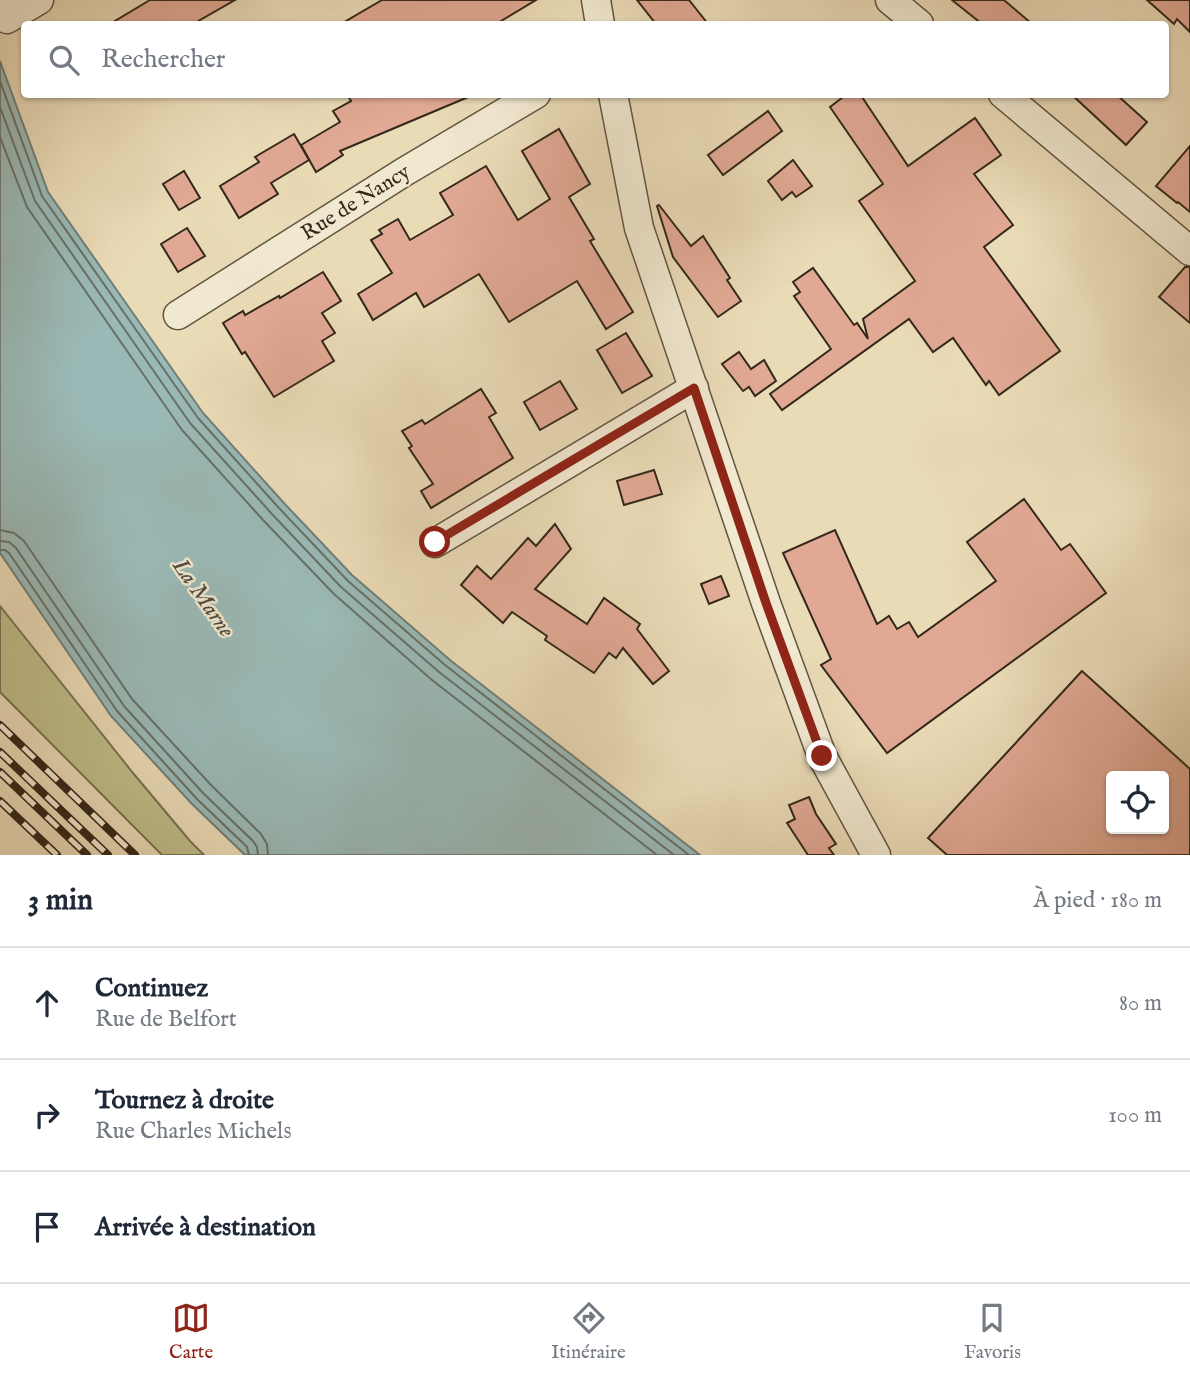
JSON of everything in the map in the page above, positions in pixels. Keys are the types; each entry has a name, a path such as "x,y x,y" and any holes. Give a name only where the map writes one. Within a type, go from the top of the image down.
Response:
{"street":[{"path":"5,10 39,0"},
{"path":"596,0 600,21"},
{"path":"890,0 915,21"},
{"name":"Rue de Nancy","path":"178,315 404,172 529,98"},
{"path":"614,98 639,228 766,603 822,756 876,855"},
{"path":"1008,98 1190,251"},
{"path":"435,542 694,388"}],"shaded area":[{"path":"0,606 133,773 204,855 162,855 0,692"}],"water":[{"name":"La Marne","path":"0,61 48,192 203,413 352,575 450,660 700,855 245,855 192,804 111,716 0,553"}],"building":[{"path":"150,0 235,0 198,21 115,21"},
{"path":"382,0 536,0 501,21 346,21"},
{"path":"637,0 689,0 706,21 654,21"},
{"path":"952,0 1004,0 1028,21 978,21"},
{"path":"1147,0 1190,0 1190,32 1177,19 1174,24"},
{"path":"349,98 466,98 340,151 343,155 316,172 301,145 340,122 333,111 351,101"},
{"path":"842,98 863,98 908,166 975,118 1001,155 974,174 1013,225 984,247 1060,351 999,395 989,381 986,385 953,338 933,352 909,319 782,410 770,394 831,349 794,296 800,292 793,282 813,268 854,325 857,323 868,339 863,319 915,281 859,201 883,184 830,107"},
{"path":"1075,98 1120,98 1147,122 1126,145"},
{"path":"768,111 782,131 723,175 708,155"},
{"path":"559,129 590,184 569,197 594,239 590,241 633,312 606,329 577,281 509,322 479,274 424,307 416,293 373,320 358,294 392,273 371,240 382,234 379,230 398,219 410,240 453,215 440,193 486,166 518,220 550,199 522,151"},
{"path":"294,134 309,160 271,183 278,194 239,218 220,186 259,162 255,157"},
{"path":"1190,146 1190,212 1156,186"},
{"path":"793,160 812,186 796,197 792,192 782,200 768,181"},
{"path":"184,171 200,198 179,210 163,184"},
{"path":"659,205 691,246 703,236 730,278 727,280 741,301 718,317 673,257 657,206"},
{"path":"187,228 205,256 178,272 161,244"},
{"path":"1185,267 1190,267 1190,323 1159,297"},
{"path":"323,272 341,301 322,313 335,333 322,341 334,361 274,397 223,323 243,311 245,315 279,296 280,298"},
{"path":"626,333 652,376 622,393 597,350"},
{"path":"739,352 751,369 764,360 776,381 755,396 749,387 743,391 722,364"},
{"path":"560,381 577,409 540,430 524,402"},
{"path":"481,389 496,413 489,417 513,458 431,508 421,491 433,484 409,448 412,446 402,431 422,420 425,424"},
{"path":"654,470 662,494 624,505 617,481"},
{"path":"1024,499 1061,550 1070,544 1106,593 887,753 821,665 831,659 783,553 835,530 877,624 889,616 897,629 909,622 918,637 996,581 967,542"},
{"path":"555,524 571,549 535,589 587,624 604,598 640,624 637,629 669,671 653,684 623,648 616,658 609,653 594,673 545,640 547,636 512,612 503,623 461,585 477,566 491,579 528,538 536,546"},
{"path":"721,576 729,596 709,604 701,584"},
{"path":"1082,671 1190,769 1190,855 947,855 928,838"},
{"path":"809,797 816,814 836,844 829,848 834,855 808,855 787,823 795,819 789,805"}],"railway":[{"path":"0,725 135,855"},
{"path":"0,752 108,855"},
{"path":"0,772 87,855"},
{"path":"0,801 57,855"}],"route":[{"path":"435,542 694,388 766,603 822,756"}]}
